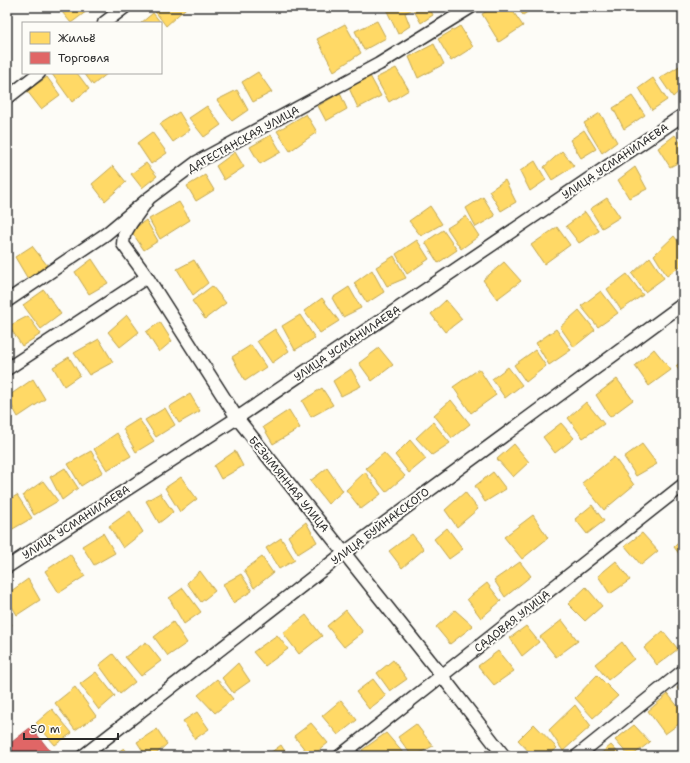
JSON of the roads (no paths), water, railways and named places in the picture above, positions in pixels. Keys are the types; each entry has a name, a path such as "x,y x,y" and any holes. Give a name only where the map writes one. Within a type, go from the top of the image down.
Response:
{"street":[{"path":"105,22 125,7"},
{"name":"ДАГЕСТАНСКАЯ УЛИЦА","path":"7,301 106,234 149,198 197,162 379,64 471,7"},
{"path":"7,98 38,74"},
{"name":"УЛИЦА УСМАНИЛАЕВА","path":"7,567 236,418 683,115"},
{"name":"БЕЗЫМЯННАЯ УЛИЦА","path":"149,198 130,223 124,235 123,244 147,277 236,418 504,756"},
{"path":"7,369 147,277"},
{"name":"УЛИЦА БУЙНАКСКОГО","path":"83,756 344,553 683,304"},
{"name":"САДОВАЯ УЛИЦА","path":"340,756 683,485"},
{"path":"577,756 683,671"}]}
